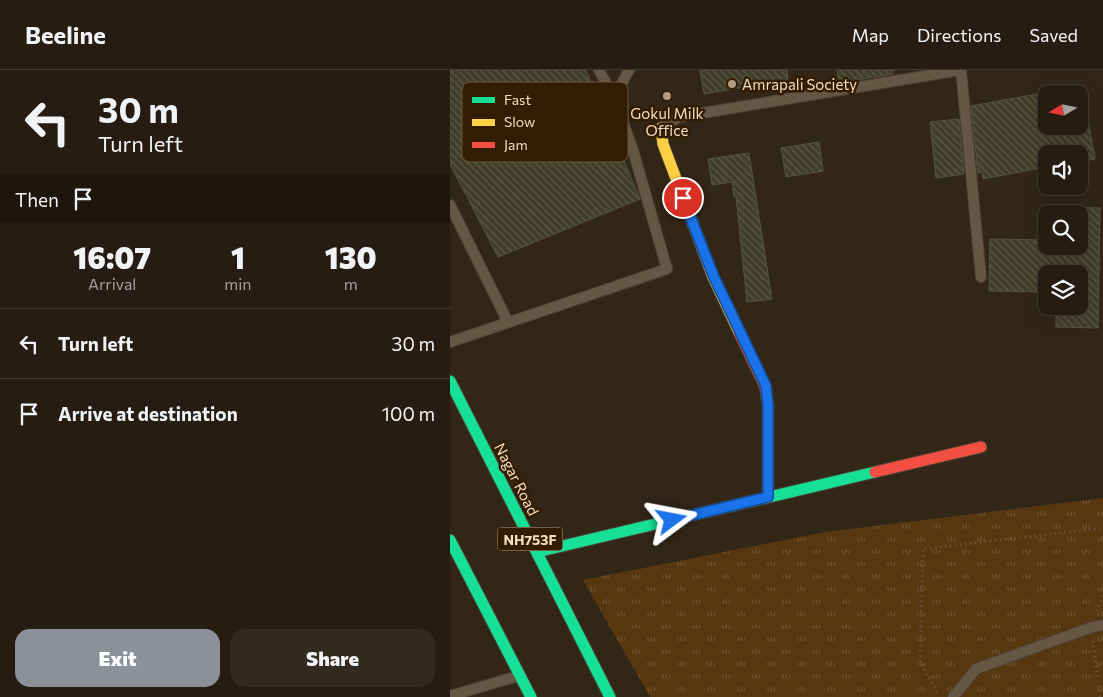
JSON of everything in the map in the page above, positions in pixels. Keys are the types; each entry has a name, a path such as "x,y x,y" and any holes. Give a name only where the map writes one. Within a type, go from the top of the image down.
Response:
{"main road":[{"path":"661,128 663,144 706,260 766,386 768,406 768,497"},
{"name":"Nagar Road","path":"450,381 464,418 537,552 610,697"},
{"path":"537,552 981,447"},
{"path":"450,540 531,697"}],"lane":[{"path":"599,70 605,82"},
{"path":"623,82 629,70"},
{"path":"661,128 679,117 961,70 981,277"},
{"path":"450,342 667,269 628,138"},
{"path":"450,204 508,322"},
{"path":"953,697 976,669 1092,627 1103,625"},
{"path":"450,696 519,676"}],"path":[{"path":"940,697 920,662 924,549 1103,528"},
{"path":"1092,627 1100,697"}],"green space":[{"path":"1103,498 1103,697 650,697 583,580 825,532"}],"building":[{"path":"450,70 586,70 591,82 462,82 462,162 625,162 640,199 498,257 450,164"},
{"name":"Amrapali Society","path":"700,70 787,70 788,79 704,94"},
{"path":"837,70 893,70 893,74 839,83"},
{"path":"1038,94 1038,135 1088,135 1088,120 1095,159 1088,160 1088,145 1038,145 1038,169 983,179 982,172 978,173 971,106"},
{"path":"959,119 964,174 936,178 930,122"},
{"path":"819,142 823,171 786,177 781,148"},
{"path":"749,153 772,299 747,302 736,197 734,197 732,182 712,185 708,159"},
{"path":"1088,208 1100,208 1098,328 1056,327 1056,315 1088,315 1088,265 1038,265 1038,292 989,291 990,239 1038,240 1038,255 1088,255"}],"traffic: fast":[{"path":"450,381 610,697"},
{"path":"537,552 875,472"},
{"path":"450,540 531,697"}],"traffic: slow":[{"path":"661,128 663,144 713,277 739,332"}],"traffic: jam":[{"path":"739,332 765,386 768,405 768,497"},
{"path":"875,472 981,447"}],"place":[{"name":"Amrapali Society","path":"732,84"},
{"name":"Gokul Milk Office","path":"667,96"}],"route":[{"path":"672,520 768,497 768,406 766,386 714,277 683,198"}]}
